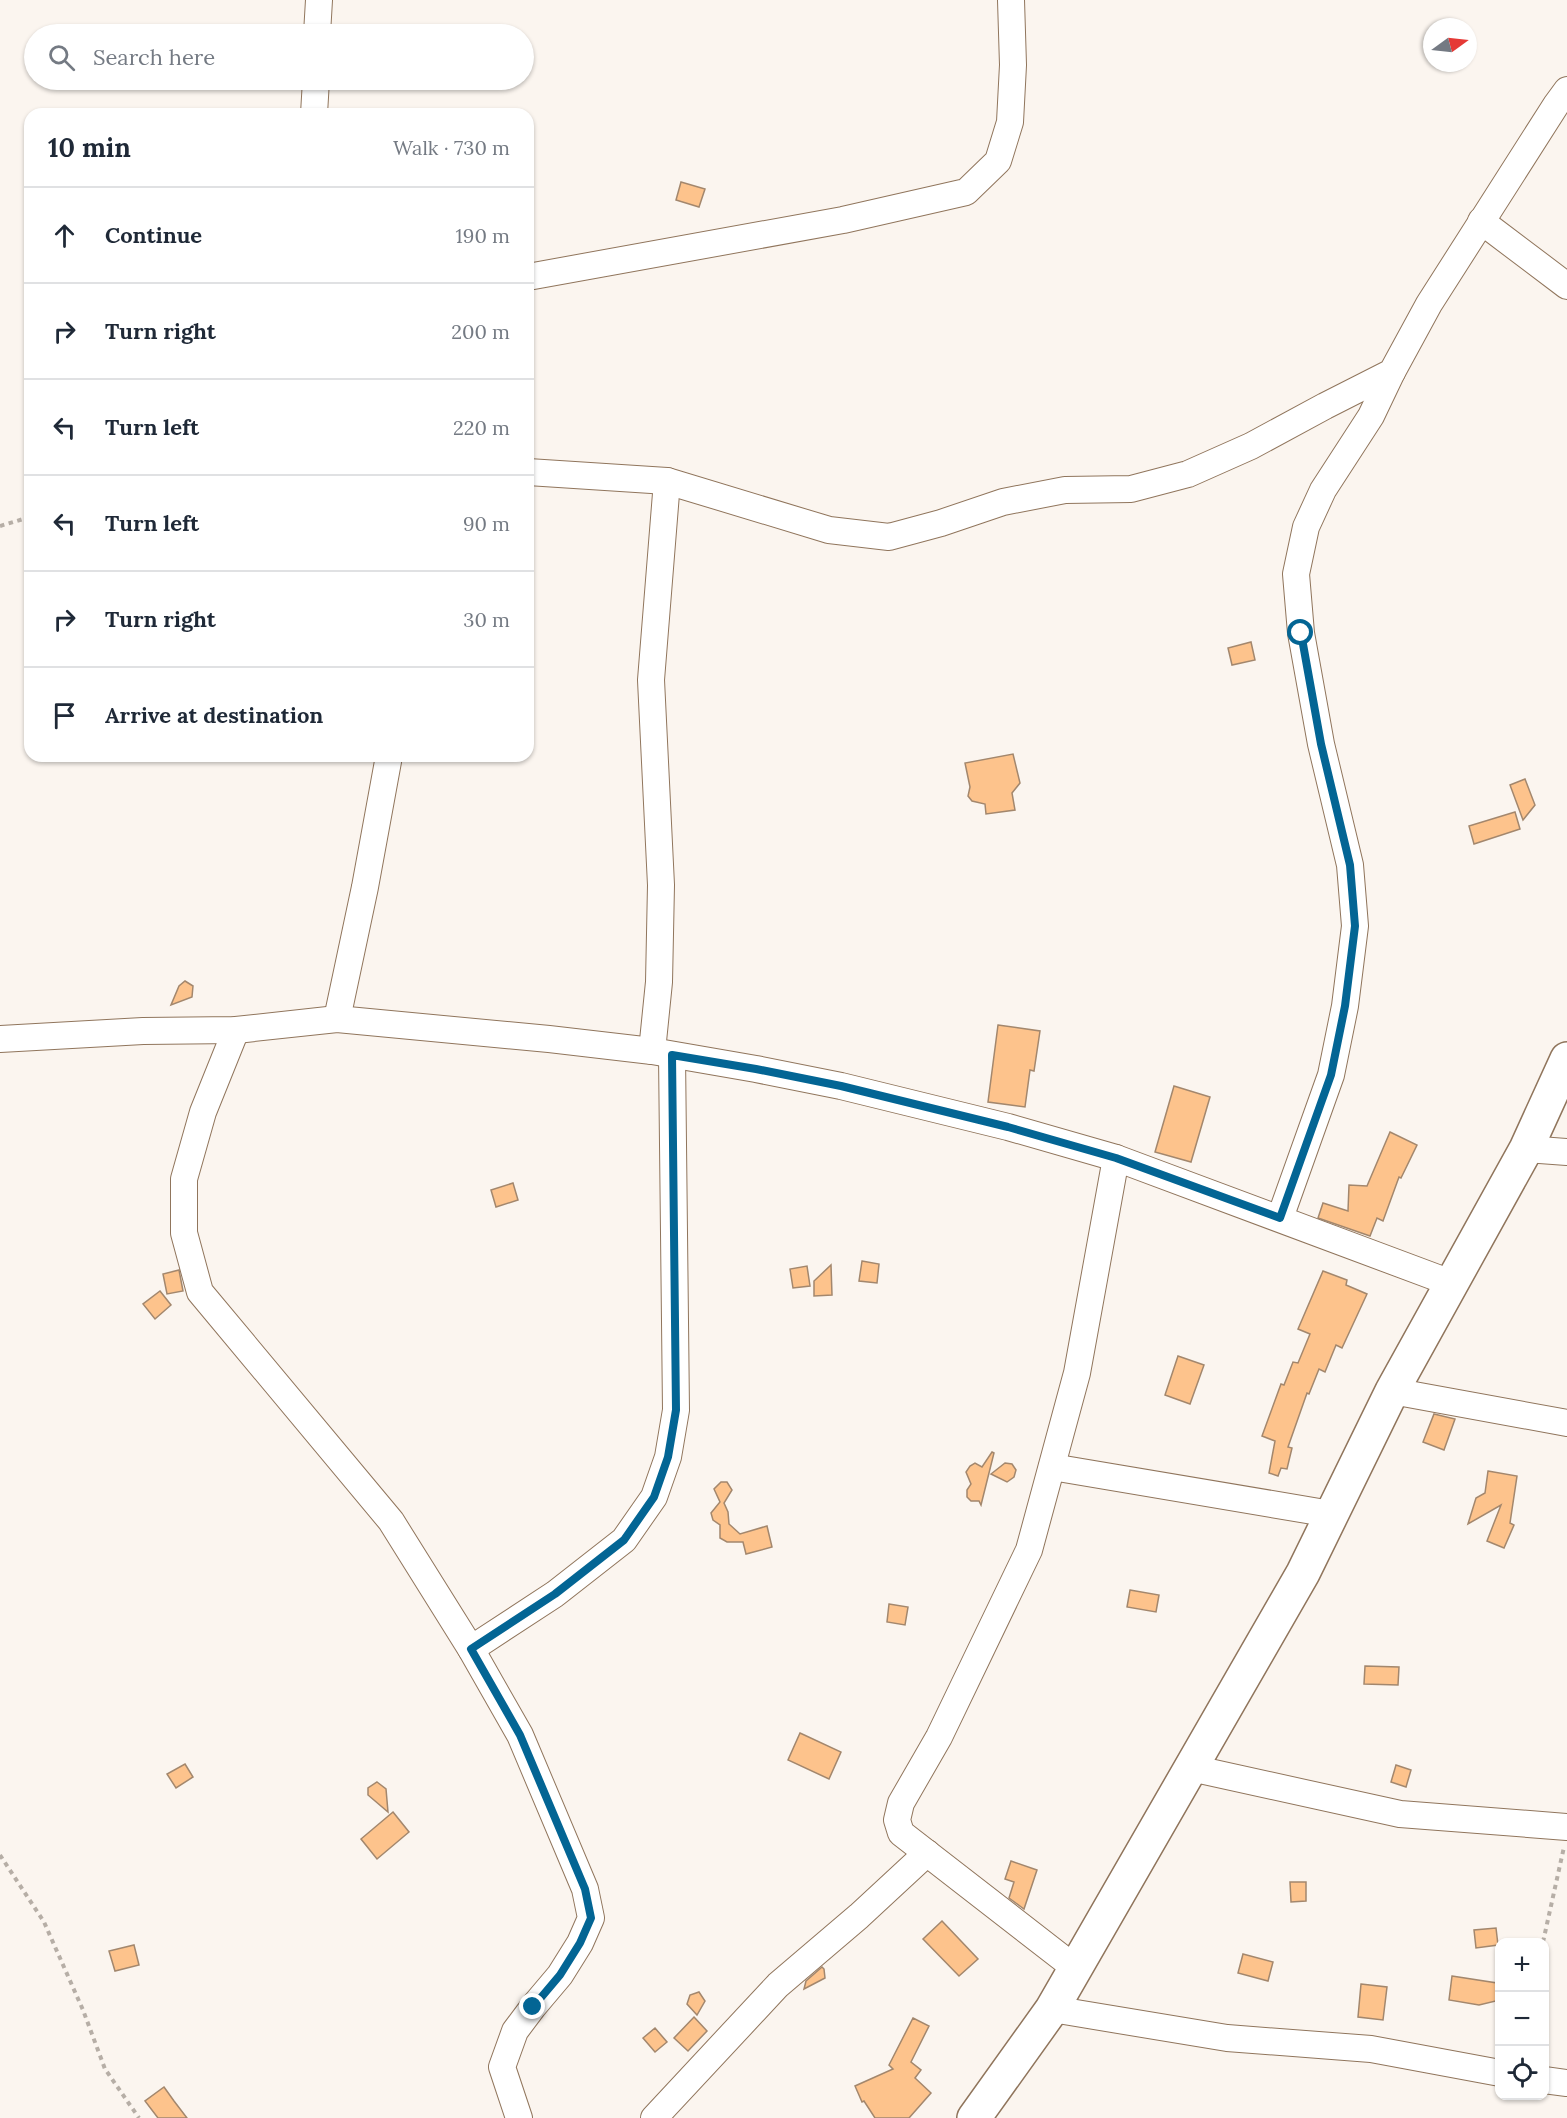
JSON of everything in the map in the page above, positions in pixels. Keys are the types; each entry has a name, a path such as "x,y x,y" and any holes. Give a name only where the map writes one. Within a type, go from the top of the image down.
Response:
{"main road":[{"path":"974,2118 1052,2009 1303,1573 1392,1391 1526,1149 1567,1059"}],"street":[{"path":"318,24 319,0"},
{"path":"534,276 843,220 966,192 998,161 1010,122 1013,65 1011,0"},
{"path":"314,108 315,90"},
{"path":"1280,1218 1331,1075 1345,1006 1355,926 1350,865 1321,744 1301,633 1296,574 1306,527 1323,490 1371,416 1429,304 1481,220 1567,90"},
{"path":"1481,220 1567,286"},
{"path":"534,472 668,481 829,530 889,537 1004,502 1065,490 1131,489 1188,474 1251,446 1392,372"},
{"path":"471,1649 555,1594 624,1540 654,1497 668,1457 676,1410 659,982 661,885 651,680 668,481"},
{"path":"337,1019 365,887 388,762"},
{"path":"0,1039 143,1031 236,1030 337,1019 549,1039 662,1053 841,1086 1008,1127 1116,1158 1451,1283"},
{"path":"236,1030 203,1112 184,1179 184,1233 200,1292 391,1521 471,1649 520,1735 585,1889 591,1918 580,1943 560,1975 515,2031 502,2067 519,2118"},
{"path":"1526,1149 1567,1152"},
{"path":"1075,1968 901,1833 897,1820 901,1803 939,1737 1029,1550 1077,1372 1116,1158"},
{"path":"1392,1391 1567,1423"},
{"path":"1052,1467 1332,1514"},
{"path":"1191,1768 1400,1814 1566,1836"},
{"path":"654,2118 778,1985 859,1916 927,1853"},
{"path":"1052,2009 1227,2038 1371,2049 1495,2072"},
{"path":"1549,2081 1567,2084"}],"path":[{"path":"0,526 24,519"},
{"path":"1544,1938 1566,1836"},
{"path":"0,1855 44,1922 83,2010 105,2069 139,2118"}],"building":[{"path":"681,182 705,189 699,207 676,200"},
{"path":"1251,642 1255,660 1232,665 1228,648"},
{"path":"1013,754 1020,783 1012,793 1015,810 986,814 985,804 972,801 968,796 970,787 965,763"},
{"path":"1525,779 1535,805 1523,820 1510,785"},
{"path":"1515,812 1520,829 1474,844 1469,826"},
{"path":"185,981 193,986 192,997 171,1005 179,986"},
{"path":"998,1025 1040,1031 1034,1071 1030,1070 1025,1107 988,1102"},
{"path":"1174,1086 1210,1097 1191,1162 1155,1152"},
{"path":"1390,1132 1417,1145 1401,1178 1399,1177 1383,1221 1377,1218 1370,1236 1318,1218 1323,1203 1348,1211 1349,1185 1367,1186"},
{"path":"513,1183 518,1200 496,1207 491,1190"},
{"path":"862,1261 879,1264 877,1283 859,1281"},
{"path":"831,1265 832,1295 814,1296 814,1281"},
{"path":"807,1266 810,1286 793,1288 790,1269"},
{"path":"179,1270 183,1291 167,1294 163,1274"},
{"path":"1323,1271 1347,1280 1346,1285 1367,1294 1342,1348 1336,1345 1325,1372 1319,1369 1309,1394 1307,1393 1288,1447 1292,1448 1287,1469 1281,1468 1278,1476 1269,1473 1275,1441 1262,1436 1281,1384 1284,1385 1293,1362 1298,1363 1310,1334 1298,1329"},
{"path":"160,1291 171,1305 155,1319 143,1304"},
{"path":"1178,1356 1204,1365 1190,1404 1165,1395"},
{"path":"1434,1414 1455,1419 1444,1450 1423,1442"},
{"path":"992,1452 994,1453 981,1505 979,1501 971,1501 967,1497 967,1490 971,1484 966,1472 975,1463 982,1467"},
{"path":"1005,1463 1012,1464 1016,1470 1014,1477 1007,1482 991,1474"},
{"path":"1488,1471 1517,1476 1510,1523 1514,1525 1504,1548 1487,1541 1501,1505 1468,1524 1476,1498 1485,1493"},
{"path":"721,1482 727,1482 732,1490 724,1503 728,1512 729,1524 740,1534 767,1526 772,1547 746,1554 743,1542 727,1542 720,1538 720,1525 713,1520 711,1513 720,1502 714,1489"},
{"path":"1130,1590 1159,1595 1156,1612 1127,1607"},
{"path":"889,1604 908,1607 905,1625 887,1622"},
{"path":"1365,1666 1399,1667 1398,1685 1364,1684"},
{"path":"800,1733 841,1752 829,1779 788,1760"},
{"path":"185,1764 193,1777 176,1788 167,1774"},
{"path":"1396,1765 1411,1770 1406,1787 1391,1782"},
{"path":"377,1782 386,1789 388,1812 368,1795 368,1788"},
{"path":"393,1812 409,1832 377,1859 361,1839"},
{"path":"1011,1861 1037,1870 1024,1909 1009,1898 1014,1882 1005,1879"},
{"path":"1290,1882 1306,1882 1306,1901 1291,1902"},
{"path":"942,1921 978,1959 959,1976 923,1939"},
{"path":"1496,1928 1495,1945 1476,1948 1474,1930"},
{"path":"134,1945 139,1965 115,1971 109,1951"},
{"path":"1243,1954 1273,1962 1268,1981 1238,1973"},
{"path":"822,1967 825,1978 804,1989 806,1981"},
{"path":"1452,1976 1495,1983 1495,2001 1479,2005 1449,2000"},
{"path":"1361,1984 1387,1987 1383,2020 1358,2017"},
{"path":"699,1992 705,2001 697,2015 687,2004 690,1995"},
{"path":"694,2017 707,2031 688,2051 674,2038"},
{"path":"913,2018 929,2026 911,2062 921,2070 915,2078 931,2093 909,2118 875,2118 864,2101 862,2102 855,2086 893,2069 889,2065"},
{"path":"655,2028 667,2042 655,2052 643,2038"},
{"path":"164,2087 187,2118 158,2118 145,2101"}],"route":[{"path":"533,2007 560,1975 580,1943 591,1918 585,1889 520,1735 471,1649 555,1594 624,1540 654,1497 668,1457 676,1410 672,1055 841,1086 1008,1127 1116,1158 1280,1218 1331,1075 1345,1006 1355,926 1350,865 1321,744 1301,633"}]}
